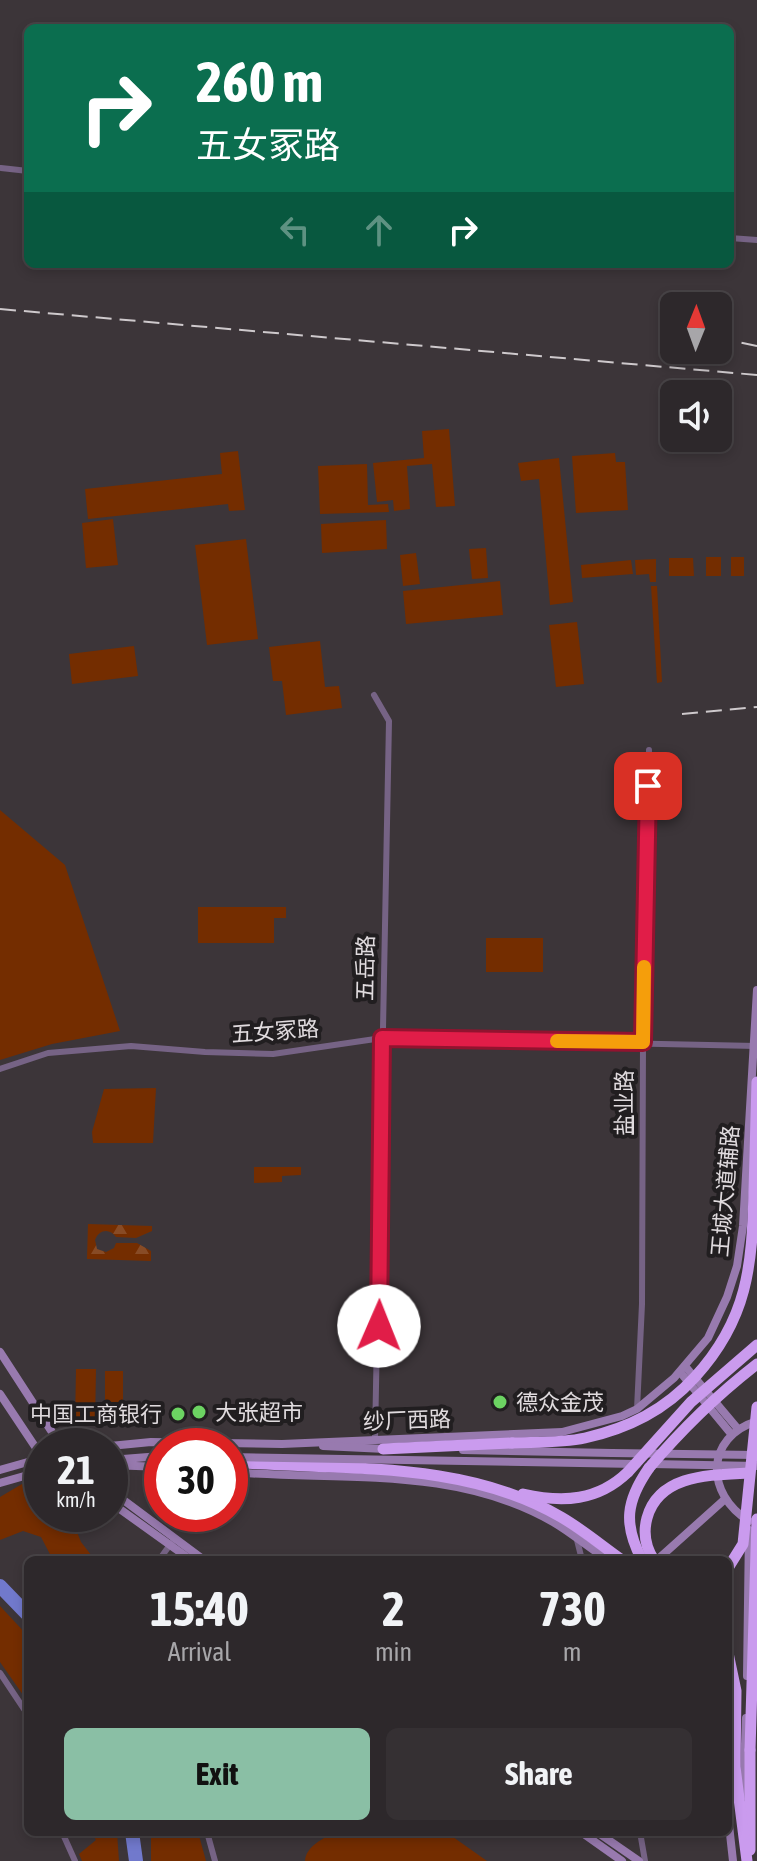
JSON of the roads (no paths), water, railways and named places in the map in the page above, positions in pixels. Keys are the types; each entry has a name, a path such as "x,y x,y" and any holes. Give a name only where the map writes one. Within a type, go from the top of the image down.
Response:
{"highway":[{"path":"383,1449 582,1439 619,1429 651,1414 681,1392 720,1346 742,1303 751,1264 757,1082"},
{"path":"248,1460 410,1472 560,1500 586,1498 617,1483 691,1402 757,1345"},
{"path":"640,1556 633,1544 629,1517 631,1500 639,1483 672,1440 720,1393 757,1364"},
{"path":"732,1562 743,1544 757,1407"},
{"path":"654,1556 646,1541 645,1527 653,1504 661,1494 687,1479 702,1475 754,1470"},
{"path":"464,1480 525,1500 561,1517 616,1556"},
{"path":"749,1861 754,1521"},
{"path":"732,1663 736,1691 735,1767 749,1861"}],"main road":[{"name":"王城大道辅路","path":"682,1369 708,1338 737,1266 743,1226 757,990"},
{"path":"756,1046 757,1030"},
{"path":"0,1352 49,1428"},
{"path":"682,1369 735,1432"},
{"name":"纱厂西路","path":"128,1444 282,1444 562,1432 637,1409 682,1369"},
{"path":"0,1394 24,1430"},
{"path":"754,1521 735,1513 724,1500 716,1473 718,1459 735,1432 757,1421"},
{"path":"282,1444 383,1449 757,1453"},
{"path":"248,1459 754,1470"},
{"path":"0,1470 24,1463"},
{"path":"248,1473 384,1477 473,1490 554,1522 602,1556"},
{"path":"0,1483 24,1476"},
{"path":"661,1556 724,1500"},
{"path":"128,1505 187,1556"},
{"path":"128,1514 197,1556"},
{"path":"587,1836 622,1861"},
{"path":"603,1836 642,1861"},
{"path":"730,1836 733,1861"}],"street":[{"path":"1,168 24,171"},
{"path":"734,238 757,240"},
{"name":"五岳路","path":"374,695 389,721 375,1438"},
{"name":"盐业路","path":"637,1409 642,1304 649,750"},
{"name":"五女冢路","path":"0,1069 48,1053 131,1046 273,1054 382,1038 756,1046"},
{"path":"577,1540 581,1556"},
{"path":"162,1556 172,1542"},
{"path":"0,1673 24,1709"},
{"path":"64,1836 75,1861"},
{"path":"208,1836 215,1861"},
{"path":"640,1836 642,1861"}],"waterway":[{"path":"0,1586 24,1611"},
{"path":"133,1836 136,1861"}],"railway":[{"path":"0,309 757,375"},
{"path":"732,341 757,346"},
{"path":"682,714 757,707"}],"place":[{"name":"德众金茂","path":"500,1402"},
{"name":"大张超市","path":"199,1412"},
{"name":"中国工商银行","path":"178,1414"}]}
